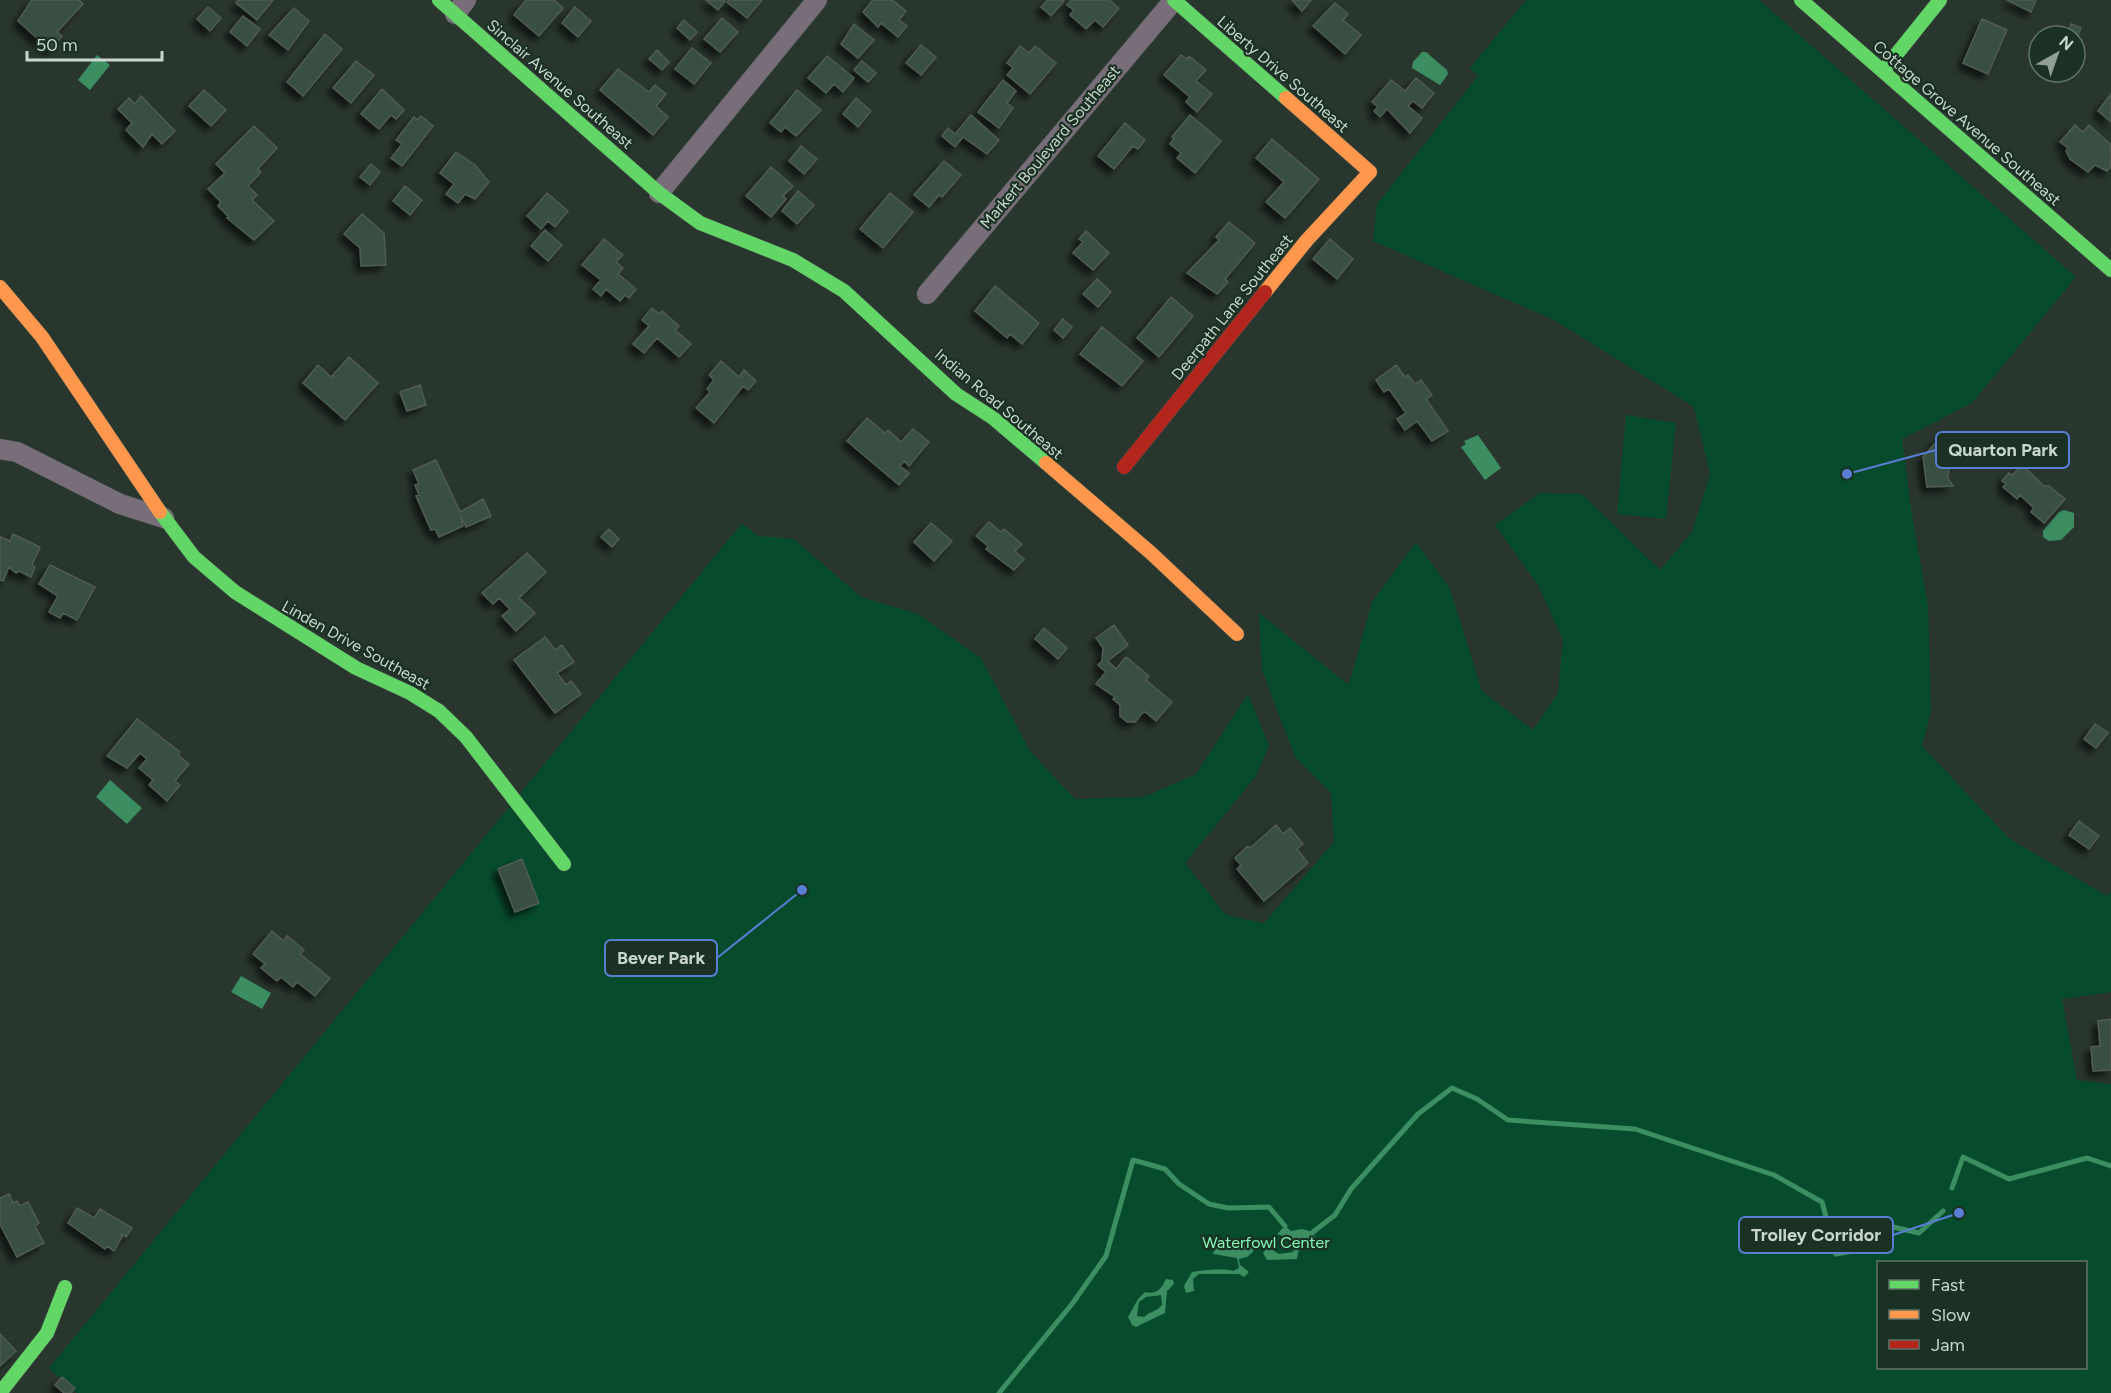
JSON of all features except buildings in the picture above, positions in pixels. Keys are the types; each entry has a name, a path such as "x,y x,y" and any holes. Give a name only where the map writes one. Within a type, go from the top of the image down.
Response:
{"street":[{"name":"Sinclair Avenue Southeast","path":"439,0 461,7 658,193"},
{"path":"658,193 817,0"},
{"name":"Liberty Drive Southeast","path":"1174,0 1370,172"},
{"name":"Markert Boulevard Southeast","path":"927,294 1174,0"},
{"name":"Cottage Grove Avenue Southeast","path":"1801,0 2111,270"},
{"path":"1883,71 1940,0"},
{"name":"Deerpath Lane Southeast","path":"1124,467 1307,240 1370,172"},
{"name":"Indian Road Southeast","path":"658,193 700,223 793,260 844,291 956,394 993,418 1151,553 1237,634"},
{"name":"Linden Drive Southeast","path":"0,287 42,337 164,519 194,557 235,592 356,668 410,693 439,711 466,737 564,864"},
{"path":"0,449 17,452 120,504 164,519"},
{"path":"0,1393 47,1333 65,1287"}],"green space":[{"name":"Waterfowl Center","path":"1526,0 1759,0 2076,277 1972,403 1902,439 1911,509 1928,606 1931,712 1922,746 2010,839 2107,896 2111,891 2111,992 2062,999 2077,1080 2111,1084 2111,1393 77,1393 49,1368 742,523 758,536 794,539 861,597 918,614 981,658 1030,751 1075,799 1144,797 1196,774 1248,694 1269,745 1256,776 1185,863 1226,915 1264,923 1334,842 1331,793 1295,757 1262,670 1259,613 1349,685 1372,602 1416,542 1450,589 1482,691 1533,730 1558,693 1563,640 1538,585 1495,525 1540,493 1582,494 1660,570 1692,532 1710,474 1694,407 1554,320 1373,241 1377,204 1478,76 1470,68"},
{"path":"1626,415 1676,423 1666,519 1617,514"}],"shaded area":[{"path":"1422,52 1426,52 1447,70 1448,74 1440,85 1412,68 1413,62"},
{"path":"97,55 110,65 90,90 78,80"},
{"path":"1478,435 1501,468 1485,480 1461,447 1466,444 1464,441"},
{"path":"2064,510 2074,513 2074,527 2061,540 2049,541 2043,537 2043,531 2059,512"},
{"path":"110,780 142,808 127,824 96,797"},
{"path":"241,976 271,993 262,1009 231,992"},
{"path":"1285,1226 1291,1231 1302,1229 1313,1232 1315,1237 1311,1242 1307,1240 1300,1244 1297,1259 1267,1260 1263,1253 1268,1247 1279,1254 1293,1252 1297,1241 1277,1234"},
{"path":"1251,1241 1254,1244 1253,1252 1239,1259 1240,1265 1249,1272 1244,1277 1239,1274 1199,1274 1193,1279 1194,1291 1186,1293 1184,1286 1192,1272 1219,1269 1233,1271 1239,1268 1237,1258 1213,1254 1215,1248 1221,1245 1239,1247"},
{"path":"1166,1279 1173,1280 1174,1284 1167,1291 1165,1313 1136,1327 1132,1325 1128,1317 1138,1299 1145,1292 1153,1293 1158,1290","holes":["1161,1295 1162,1305 1144,1317 1137,1316 1139,1302 1146,1297"]}],"waterway":[{"path":"1313,1232 1335,1215 1351,1189 1418,1114 1452,1088 1477,1099 1508,1120 1635,1129 1774,1175 1822,1202 1836,1254 1865,1249 1889,1226 1919,1233 1943,1211"},
{"path":"1952,1188 1963,1157 2009,1179 2087,1158 2111,1166"},
{"path":"999,1393 1072,1304 1106,1256 1133,1160 1165,1169 1179,1184 1209,1204 1228,1208 1269,1207 1285,1226"}],"traffic: fast":[{"path":"439,0 659,193 700,223 793,260 844,291 956,394 993,418 1046,463"},
{"path":"1174,0 1286,98"},
{"path":"1801,0 2111,270"},
{"path":"1883,71 1940,0"},
{"path":"160,512 194,557 235,592 356,668 410,693 439,711 466,737 564,864"},
{"path":"0,1393 47,1333 65,1287"}],"traffic: slow":[{"path":"1265,292 1307,240 1370,172 1286,98"},
{"path":"0,287 42,337 160,512"},
{"path":"1046,463 1151,553 1237,634"}],"traffic: jam":[{"path":"1124,467 1265,292"}],"place":[{"name":"Quarton Park","path":"1847,474"},
{"name":"Bever Park","path":"802,890"},
{"name":"Trolley Corridor","path":"1959,1213"}]}
